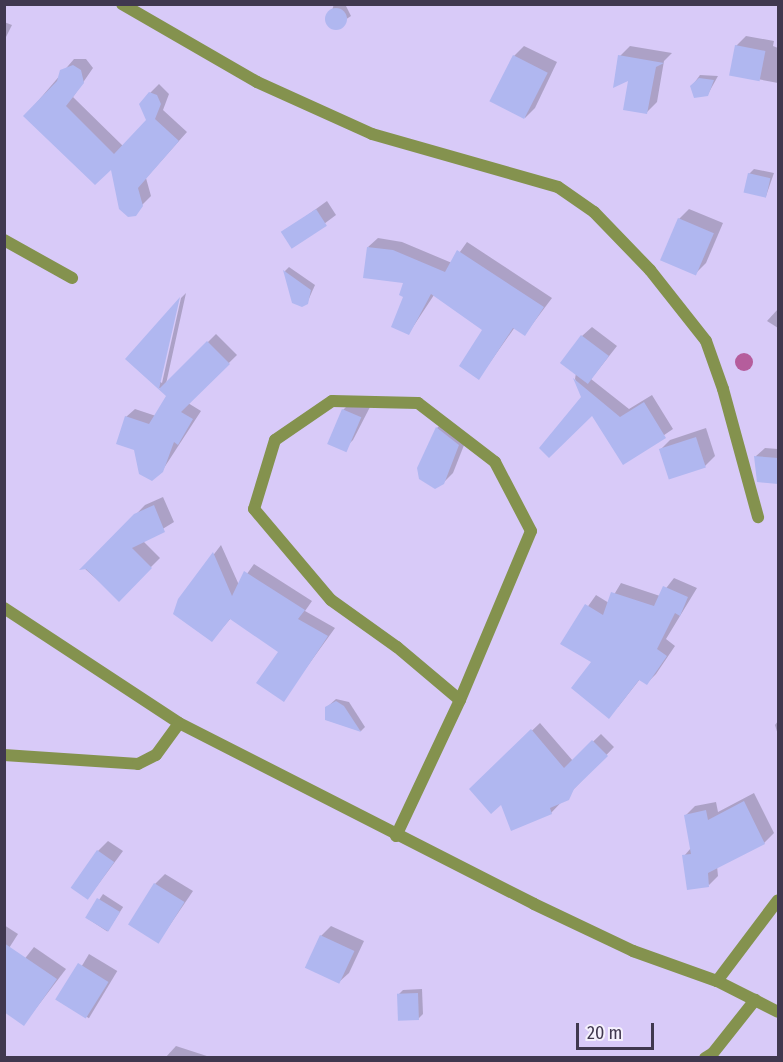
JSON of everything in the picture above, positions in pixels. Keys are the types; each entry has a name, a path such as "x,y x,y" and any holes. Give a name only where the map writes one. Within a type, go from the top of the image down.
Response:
{"street":[{"path":"122,4 257,82 372,134 558,187 594,212 650,270 706,341 723,389 758,517"},
{"path":"4,240 72,278"},
{"path":"396,836 459,700 531,531 495,462 417,403 332,401 276,440 254,509 331,600 397,646 459,700"},
{"path":"4,608 179,723 396,836 633,951 717,981 778,1012"},
{"path":"4,755 138,764 156,755 179,723"},
{"path":"717,981 778,900"},
{"path":"705,1058 713,1053 755,1000"}],"building":[{"path":"336,8 346,15 347,19 340,29 336,30 326,23 325,19 332,9"},
{"path":"735,45 765,51 760,81 729,75"},
{"path":"513,55 548,73 524,119 489,101"},
{"path":"618,55 664,63 656,67 647,114 623,110 628,81 613,88"},
{"path":"73,65 81,70 84,83 66,106 114,154 146,120 139,104 149,92 157,95 161,104 155,119 179,141 138,188 143,206 136,216 128,217 119,209 111,170 95,185 23,116 57,81 60,70"},
{"path":"699,78 714,80 708,96 694,98 690,86"},
{"path":"748,173 770,178 766,198 744,192"},
{"path":"316,209 327,226 292,249 281,232"},
{"path":"678,218 714,233 696,276 660,260"},
{"path":"367,247 393,250 445,272 457,250 544,307 525,336 513,328 479,380 459,366 482,330 431,294 409,335 391,327 403,297 399,295 403,283 363,278"},
{"path":"283,270 311,290 308,304 302,307 292,303"},
{"path":"180,297 159,389 207,341 230,364 181,412 193,419 178,445 174,442 163,472 152,481 139,474 134,450 116,444 125,416 149,424 166,396 125,359"},
{"path":"581,335 609,356 588,384 560,363"},
{"path":"573,378 620,417 644,402 666,438 623,465 592,416 549,458 539,448 581,397"},
{"path":"342,409 361,417 346,452 327,444"},
{"path":"436,427 459,445 444,484 435,489 419,479 417,468"},
{"path":"696,437 706,467 669,479 659,449"},
{"path":"754,456 778,458 778,484 757,482"},
{"path":"154,505 165,532 132,548 152,568 119,602 86,569 79,570 134,514"},
{"path":"213,552 232,596 244,571 305,610 298,619 328,636 284,702 256,683 278,652 230,619 212,642 173,614 178,599"},
{"path":"663,586 688,597 680,616 675,613 657,649 667,656 647,685 639,680 609,719 571,688 591,662 560,644 585,604 603,615 611,592 654,606"},
{"path":"336,701 344,706 361,732 325,720 325,707"},
{"path":"531,729 564,768 592,740 608,756 574,789 569,800 550,808 552,814 511,831 501,805 491,814 469,789"},
{"path":"744,801 765,844 708,873 709,887 687,890 682,855 691,854 684,815 706,810 708,820"},
{"path":"97,850 114,862 88,900 71,888"},
{"path":"154,883 185,902 159,944 128,925"},
{"path":"97,898 120,912 108,932 85,918"},
{"path":"320,935 354,951 339,984 305,968"},
{"path":"4,943 57,979 24,1026 4,1012"},
{"path":"78,963 109,982 86,1019 55,999"},
{"path":"418,993 419,1020 398,1021 397,994"}]}
